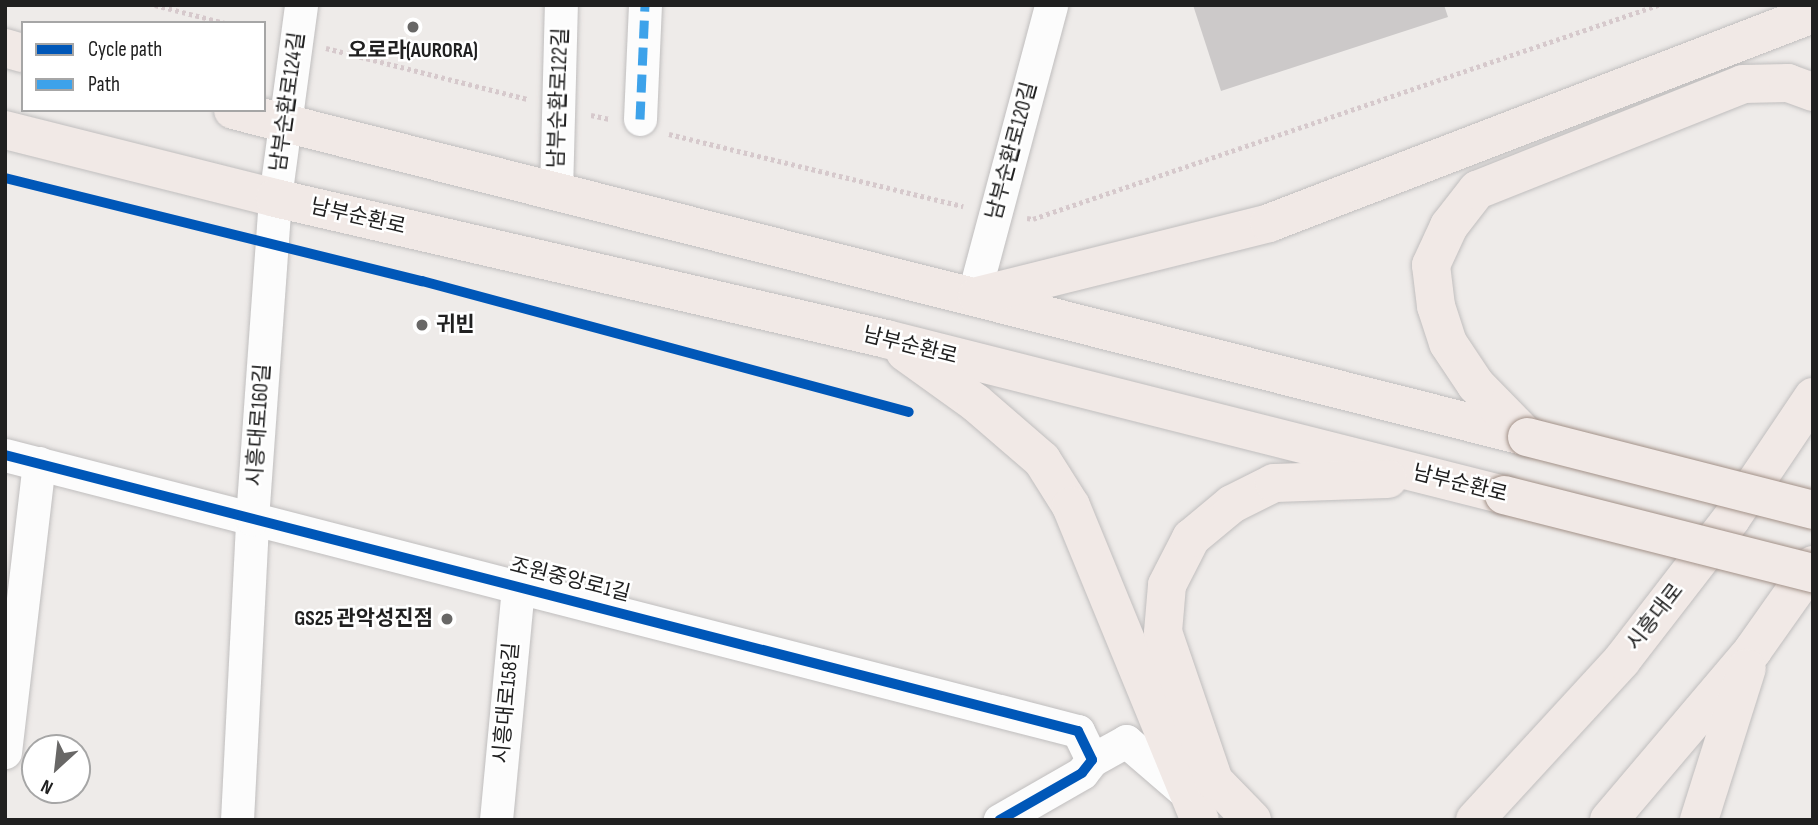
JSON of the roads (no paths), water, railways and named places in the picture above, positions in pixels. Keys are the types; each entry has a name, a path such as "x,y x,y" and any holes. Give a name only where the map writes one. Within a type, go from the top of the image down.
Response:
{"main road":[{"path":"973,297 1269,223 1813,14"},
{"path":"1527,437 1476,385 1448,343 1436,306 1431,264 1449,226 1477,190 1743,84 1788,83 1813,92"},
{"path":"240,112 1813,510"},
{"name":"남부순환로","path":"5,130 275,198 886,339 1813,573"},
{"path":"886,339 976,403 1042,460 1071,506 1196,809"},
{"name":"시흥대로","path":"1475,820 1622,660 1731,519 1813,397"},
{"path":"1252,820 1214,781 1163,632 1167,585 1191,538 1232,505 1274,483 1382,478 1504,495"},
{"path":"1609,820 1753,650 1813,565"},
{"path":"1699,820 1753,650"}],"street":[{"name":"남부순환로124길","path":"275,198 301,5"},
{"name":"남부순환로122길","path":"556,192 561,5"},
{"path":"640,124 645,5"},
{"name":"남부순환로120길","path":"973,297 1051,5"},
{"name":"시흥대로160길","path":"237,820 252,519 275,198"},
{"name":"조원중앙로1길","path":"5,454 1078,731 1087,767"},
{"path":"5,752 39,463"},
{"name":"시흥대로158길","path":"496,820 518,586"},
{"path":"1000,820 1041,810 1087,767 1126,741 1196,809"}],"place":[{"name":"오로라(AURORA)","path":"413,27"},
{"name":"귀빈","path":"422,325"},
{"name":"GS25 관악성진점","path":"447,619"}]}
